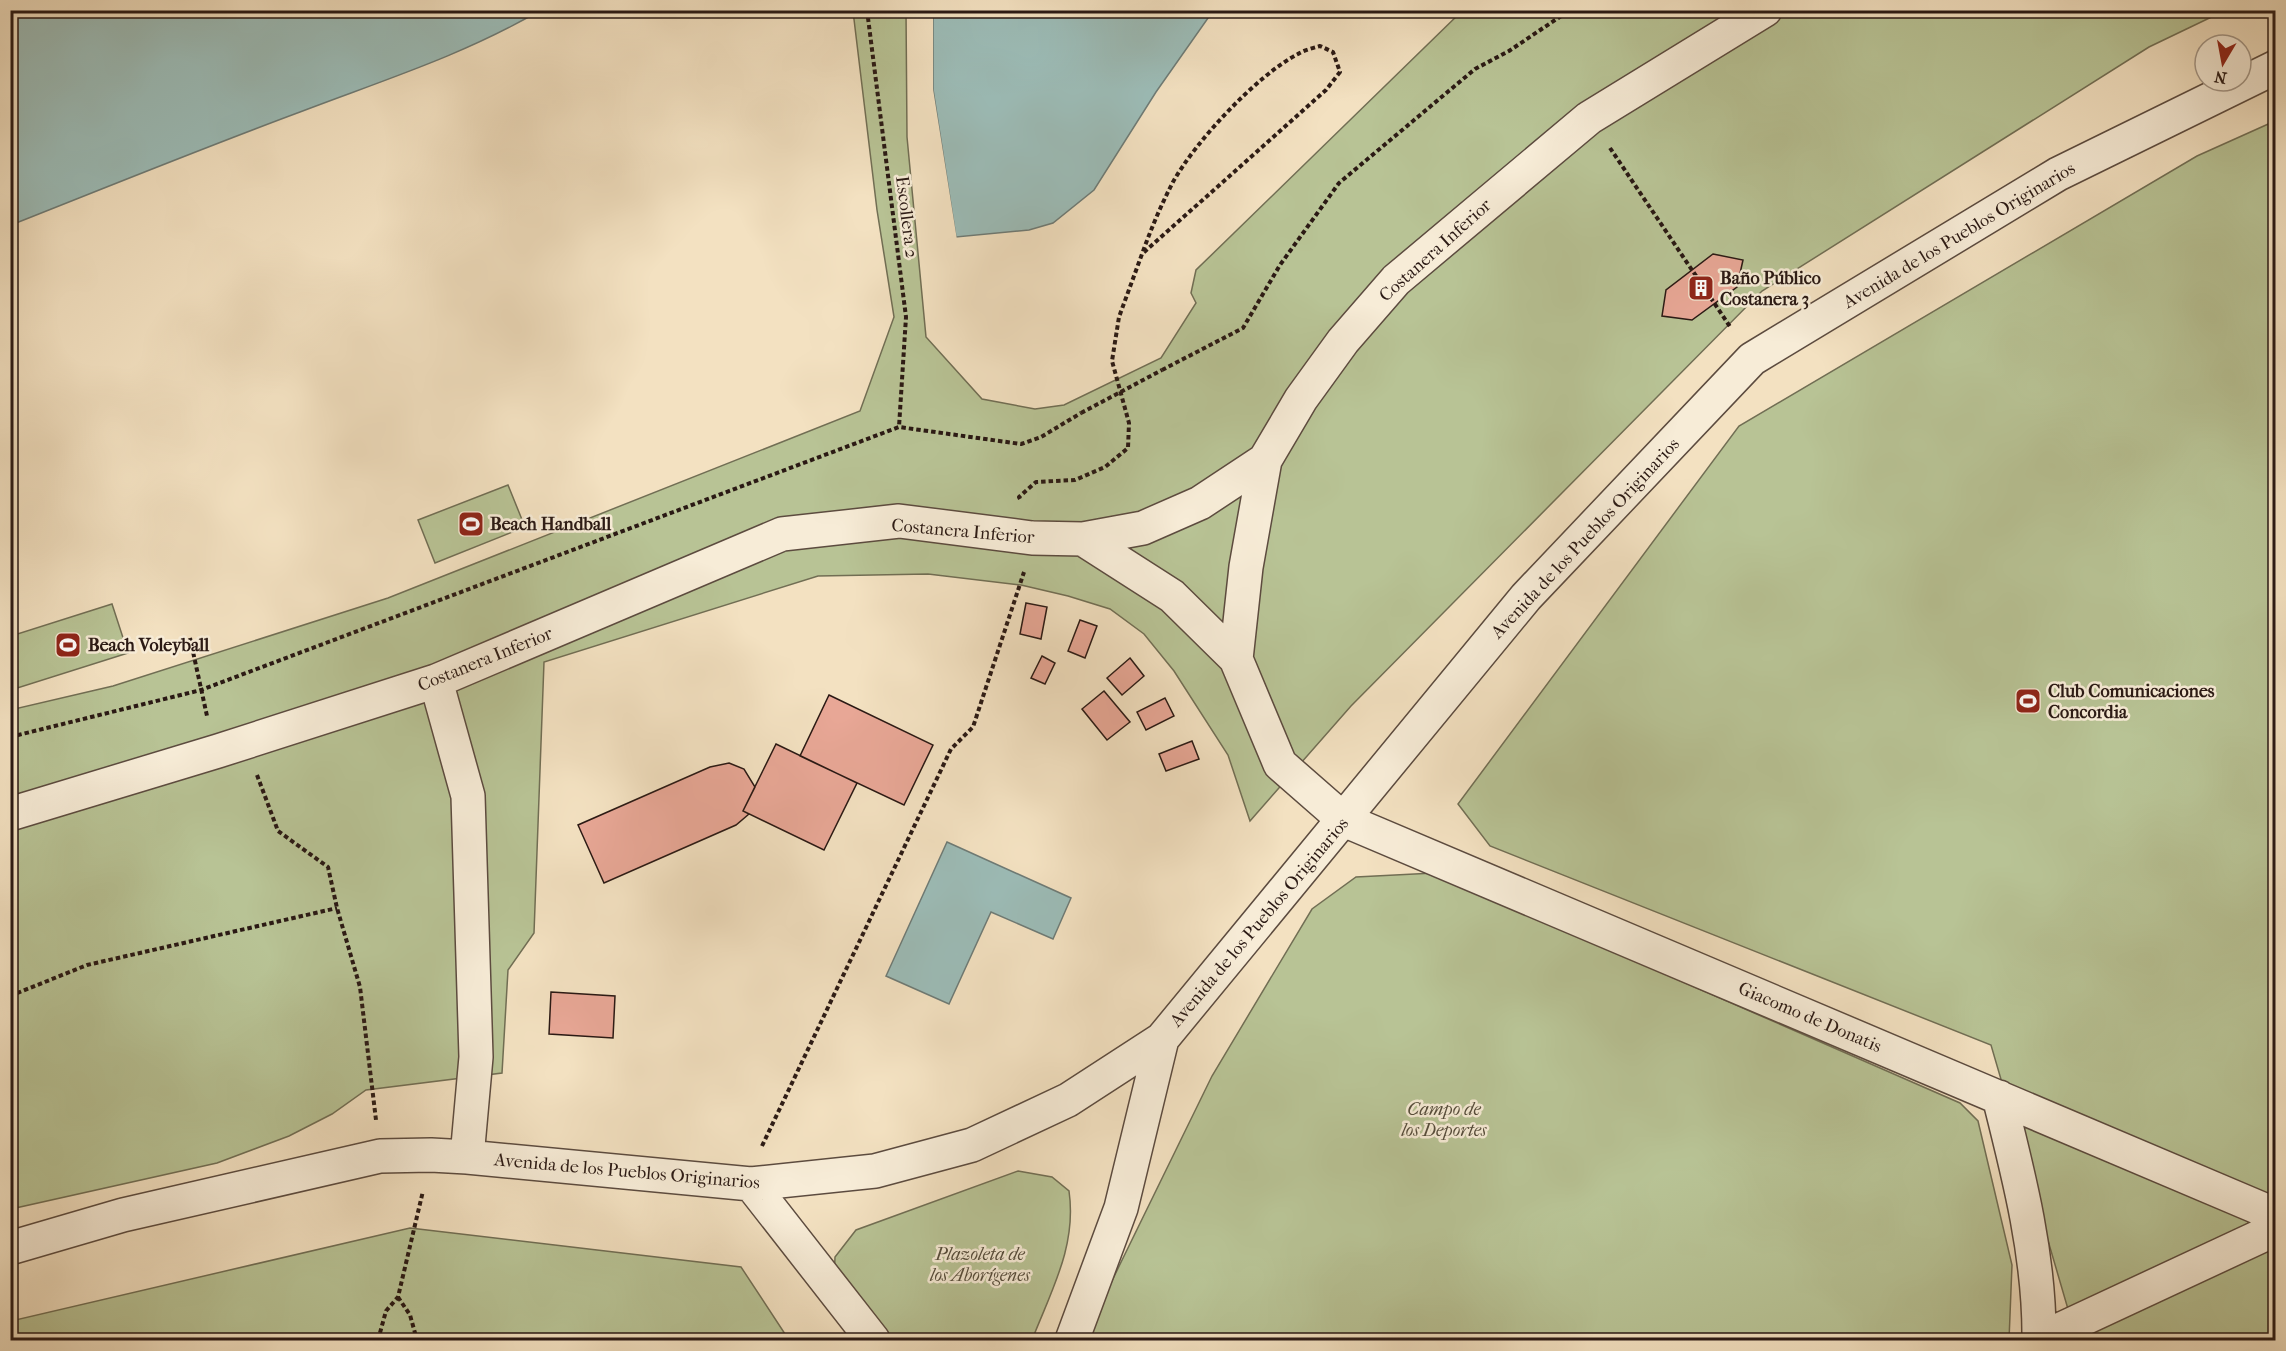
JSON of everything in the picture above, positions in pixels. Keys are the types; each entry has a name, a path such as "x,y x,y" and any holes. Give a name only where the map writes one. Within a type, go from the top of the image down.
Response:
{"street":[{"name":"Costanera Inferior","path":"10,814 218,751 436,681 782,534 899,521 1032,538 1083,539 1143,528 1200,503 1265,460 1300,399 1343,341 1396,280 1589,118 1765,10"},
{"name":"Avenida de los Pueblos Originarios","path":"10,1248 123,1215 380,1156 467,1157 746,1184 874,1171 972,1145 1068,1100 1162,1039 1526,597 1752,359 2058,174 2276,67"},
{"path":"1236,659 1246,567 1265,460"},
{"path":"1083,539 1172,596 1236,659"},
{"name":"Giacomo de Donatis","path":"1236,659 1280,764 1344,820 2276,1215"},
{"path":"436,681 468,796 476,1057 467,1157"},
{"path":"1072,1341 1121,1208 1162,1039"},
{"path":"1999,1096 2017,1166 2036,1268 2039,1340 2276,1229"},
{"path":"746,1184 873,1341"}],"path":[{"name":"Escollera 2","path":"867,10 906,317 899,427"},
{"path":"10,737 201,690 899,427 1021,444 1041,437 1081,413 1243,328 1280,265 1339,183 1475,69 1509,51 1570,10"},
{"path":"746,1184 951,749 974,728 1021,585 1032,538 1019,497 1036,482 1075,480 1105,467 1128,448 1129,423 1112,361 1119,317 1142,254 1166,198 1195,149 1256,83 1298,53 1320,46 1333,52 1340,72 1326,90 1142,254"},
{"path":"1589,118 1752,359"},
{"path":"190,638 209,722"},
{"path":"256,772 278,831 328,867 337,908 360,987 380,1156"},
{"path":"10,996 87,965 337,908"},
{"path":"378,1341 386,1311 398,1297 431,1155"},
{"path":"398,1297 410,1315 417,1341"}],"green space":[{"path":"853,11 906,11 907,137 926,337 982,399 1035,409 1064,405 1161,358 1196,303 1191,293 1196,270 1462,11 2224,11 2149,47 1762,291 1351,706 1250,821 1228,755 1174,671 1144,634 1110,609 1021,585 928,574 818,576 544,662 534,933 508,970 502,1073 366,1090 332,1114 289,1136 217,1163 11,1209 10,710 113,686 388,598 860,411 894,317 877,210"},
{"path":"2275,121 2275,1340 2077,1340 1991,1045 1490,846 1458,804 1739,426 2197,156"},
{"name":"Beach Handball","path":"508,485 525,527 435,563 418,520"},
{"name":"Beach Voleyball","path":"112,604 128,653 11,690 11,636"},
{"name":"Campo de los Deportes","path":"1434,873 1960,1103 1978,1121 2012,1265 2009,1340 1083,1340 1212,1076 1312,909 1356,877"},
{"name":"Plazoleta de los Aborígenes","path":"1018,1171 1052,1177 1069,1191 1069,1231 1066,1249 1061,1268 1032,1340 872,1340 834,1281 835,1257 856,1230"},
{"path":"410,1228 741,1267 789,1340 11,1340 11,1321"}],"water":[{"path":"11,10 539,11 511,27 452,54 11,225"},
{"path":"933,11 1213,11 1156,92 1094,190 1053,223 1029,230 956,237 933,89"},
{"path":"947,842 1071,898 1053,939 991,912 949,1004 886,976"}],"pier":[{"path":"930,10 933,11 933,89 957,240 953,238 930,89"}],"building":[{"name":"Baño Público Costanera 3","path":"1713,254 1743,260 1737,287 1692,320 1662,316 1666,290"},
{"path":"1026,603 1047,607 1041,639 1020,634"},
{"path":"1080,620 1097,626 1085,658 1068,651"},
{"path":"1042,656 1055,663 1045,684 1031,678"},
{"path":"1130,658 1144,676 1122,695 1107,678"},
{"path":"1104,691 1130,722 1107,740 1082,709"},
{"path":"829,695 933,745 904,805 800,756"},
{"path":"1165,698 1174,716 1146,730 1137,712"},
{"path":"1192,741 1199,759 1166,771 1159,754"},
{"path":"776,744 857,783 824,850 743,811"},
{"path":"729,763 744,769 755,787 743,811 749,814 736,825 604,883 578,825 710,767"},
{"path":"551,992 615,996 613,1038 549,1034"}],"place":[{"name":"Baño Público Costanera 3","path":"1701,288"},
{"name":"Beach Handball","path":"471,524"},
{"name":"Beach Voleyball","path":"68,645"},
{"name":"Club Comunicaciones Concordia","path":"2028,701"}]}
